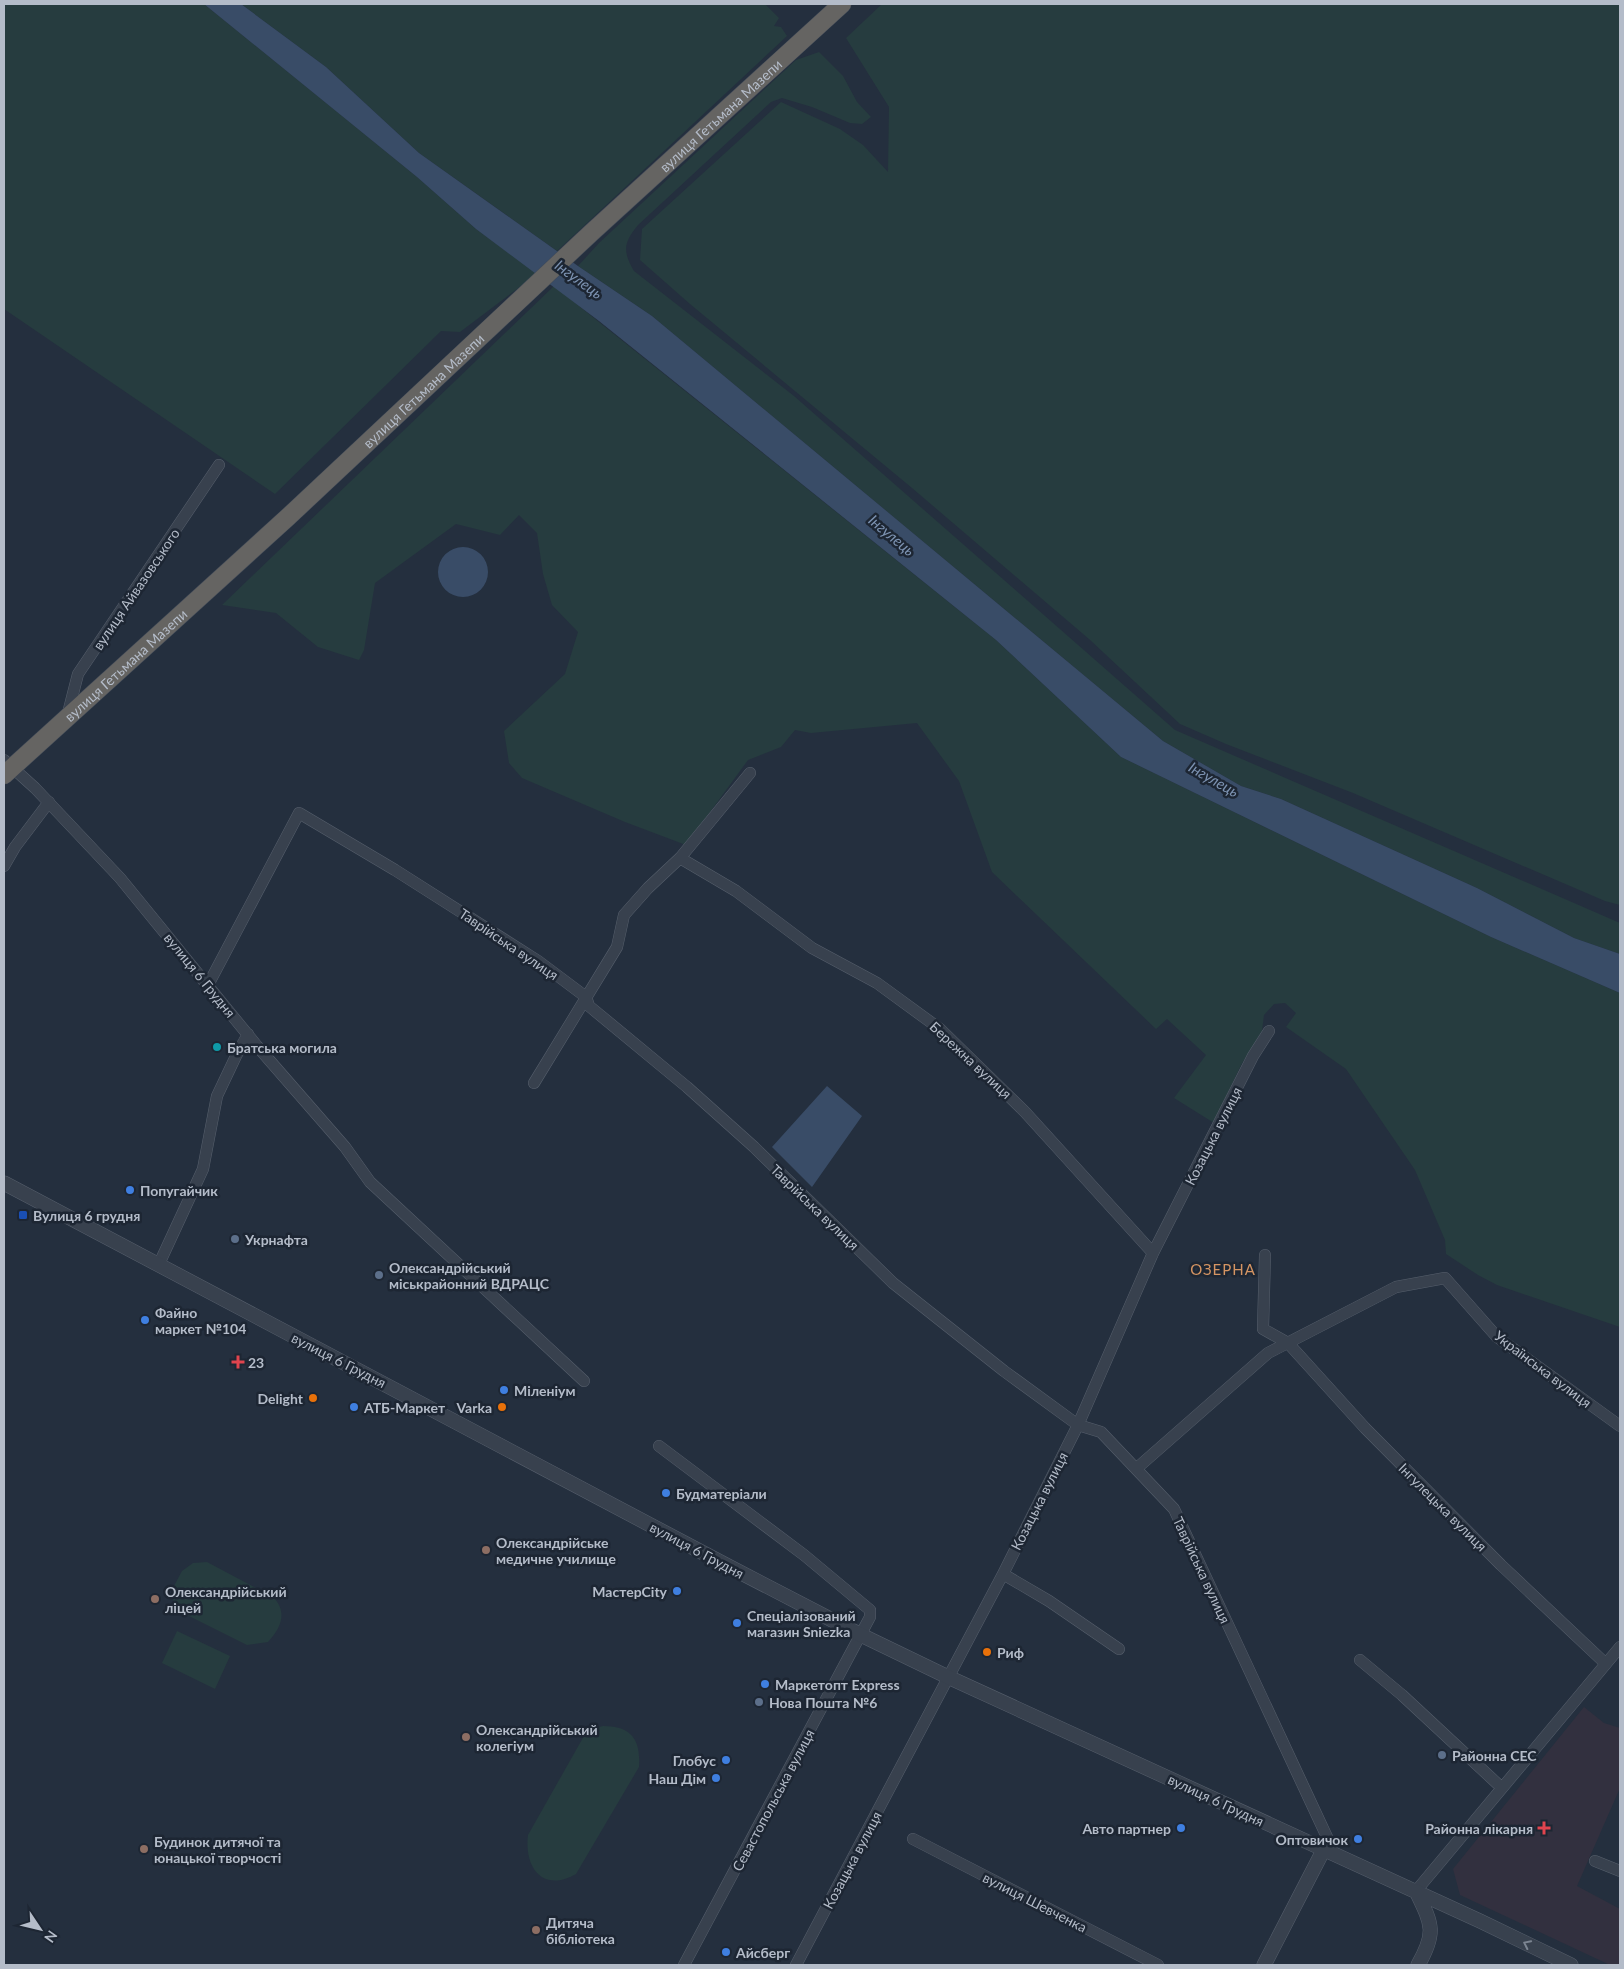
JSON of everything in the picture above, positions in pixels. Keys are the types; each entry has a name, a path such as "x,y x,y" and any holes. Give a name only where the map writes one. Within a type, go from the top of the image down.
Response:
{"highway":[{"name":"вулиця Гетьмана Мазепи","path":"7,768 67,717 288,518 591,234 842,4"}],"street":[{"name":"вулиця Айвазовського","path":"67,717 78,674 219,465"},
{"name":"вулиця 6 Грудня","path":"7,768 48,802 120,878 248,1034 345,1147 370,1182 584,1382"},
{"path":"534,1083 617,947 624,915 648,888 680,858 750,773"},
{"path":"4,866 15,846 48,802"},
{"name":"Таврійська вулиця","path":"208,985 299,813 395,870 538,961 586,998 589,1006 688,1086 754,1147 893,1283 1004,1371 1078,1425 1101,1432 1174,1509 1327,1837 1324,1849"},
{"name":"Бережна вулиця","path":"680,858 736,891 812,948 877,983 940,1029 1025,1112 1153,1253"},
{"name":"Козацька вулиця","path":"796,1965 1002,1574 1078,1425 1153,1253 1253,1056 1270,1031"},
{"path":"159,1264 203,1169 217,1096 248,1034"},
{"name":"вулиця 6 Грудня","path":"4,1183 726,1566 861,1635 948,1677 1416,1891 1571,1965"},
{"path":"1265,1255 1263,1328 1288,1342"},
{"name":"Українська вулиця","path":"1137,1468 1268,1353 1396,1287 1445,1278 1497,1337 1620,1426"},
{"name":"Інгулецька вулиця","path":"1288,1342 1365,1428 1501,1565 1606,1664"},
{"path":"660,1446 804,1555 870,1610 870,1617 861,1635"},
{"path":"1002,1574 1049,1600 1119,1648"},
{"name":"Севастопольська вулиця","path":"684,1965 861,1635"},
{"path":"1418,1965 1429,1946 1430,1932 1427,1914 1416,1891 1620,1647"},
{"path":"1360,1660 1402,1695 1502,1788"},
{"name":"вулиця Шевченка","path":"913,1839 1158,1965"},
{"path":"1264,1965 1324,1849"},
{"path":"1595,1861 1620,1871"}],"shaded area":[{"name":"Районна лікарня","path":"1584,1707 1604,1723 1620,1728 1620,1788 1577,1886 1620,1909 1620,1965 1610,1965 1460,1895 1453,1869"}],"green space":[{"path":"4,4 204,4 417,177 476,229 537,274 460,332 441,331 275,494 4,309"},
{"path":"241,4 765,4 779,18 774,26 781,27 787,36 557,251 419,153 326,67"},
{"path":"882,4 1620,4 1620,905 1605,901 1353,793 1226,744 1180,724 1089,639 640,260 642,229 781,102 840,129 863,145 888,172 889,107 846,38"},
{"path":"819,52 843,76 857,102 871,117 862,124 850,123 812,107 782,98 771,102 638,225 627,242 626,247 630,264 634,271 794,396 1175,730 1620,923 1620,954 1574,938 1477,888 1281,799 1241,786 1163,741 652,316 578,266 599,243 796,60"},
{"path":"554,286 996,640 1121,757 1491,937 1620,993 1620,1327 1497,1285 1446,1254 1445,1240 1415,1170 1346,1069 1286,1027 1296,1013 1285,1003 1274,1004 1264,1015 1262,1031 1241,1065 1214,1123 1174,1098 1206,1055 1167,1019 1156,1029 992,872 959,781 917,723 811,733 795,730 781,747 748,760 686,845 625,822 522,778 509,763 504,731 565,674 578,632 552,605 543,574 537,533 519,515 500,535 456,524 375,583 364,650 359,660 318,647 276,613 222,605"},
{"path":"207,1562 273,1597 278,1603 281,1620 268,1642 247,1645 179,1611 173,1600 174,1586 182,1571 193,1563"},
{"path":"177,1631 230,1656 215,1689 162,1663"},
{"path":"603,1726 621,1728 632,1736 638,1749 639,1767 576,1874 554,1881 545,1879 538,1874 529,1858 528,1835 584,1736 592,1729"}],"water":[{"name":"Інгулець","path":"204,4 241,4 326,67 419,153 652,316 1163,741 1241,786 1281,799 1477,888 1574,938 1620,954 1620,993 1491,937 1121,757 996,640 599,321 476,229 417,177"},
{"path":"463,547 477,551 484,558 488,572 484,586 477,593 463,597 449,593 442,586 438,572 442,558 449,551"},
{"path":"827,1086 862,1116 812,1187 772,1147"}],"place":[{"name":"Братська могила","path":"217,1047"},
{"name":"Попугайчик","path":"130,1190"},
{"name":"Вулиця 6 грудня","path":"23,1215"},
{"name":"Укрнафта","path":"235,1239"},
{"name":"Олександрійський міськрайонний ВДРАЦС","path":"379,1275"},
{"name":"Файно маркет №104","path":"145,1320"},
{"name":"23","path":"238,1362"},
{"name":"Міленіум","path":"504,1390"},
{"name":"Delight","path":"313,1398"},
{"name":"АТБ-Маркет","path":"354,1407"},
{"name":"Varka","path":"502,1407"},
{"name":"Будматеріали","path":"666,1493"},
{"name":"Олександрійське медичне училище","path":"486,1550"},
{"name":"МастерCity","path":"677,1591"},
{"name":"Олександрійський ліцей","path":"155,1599"},
{"name":"Спеціалізований магазин Sniezka","path":"737,1623"},
{"name":"Риф","path":"987,1652"},
{"name":"Маркетопт Express","path":"765,1684"},
{"name":"Нова Пошта №6","path":"759,1702"},
{"name":"Олександрійський колегіум","path":"466,1737"},
{"name":"Районна СЕС","path":"1442,1755"},
{"name":"Глобус","path":"726,1760"},
{"name":"Наш Дім","path":"716,1778"},
{"name":"Авто партнер","path":"1181,1828"},
{"name":"Районна лікарня","path":"1544,1828"},
{"name":"Оптовичок","path":"1358,1839"},
{"name":"Будинок дитячої та юнацької творчості","path":"144,1849"},
{"name":"Дитяча бібліотека","path":"536,1930"},
{"name":"Айсберг","path":"726,1952"}],"district":[{"name":"ОЗЕРНА","path":"1223,1269"}]}
